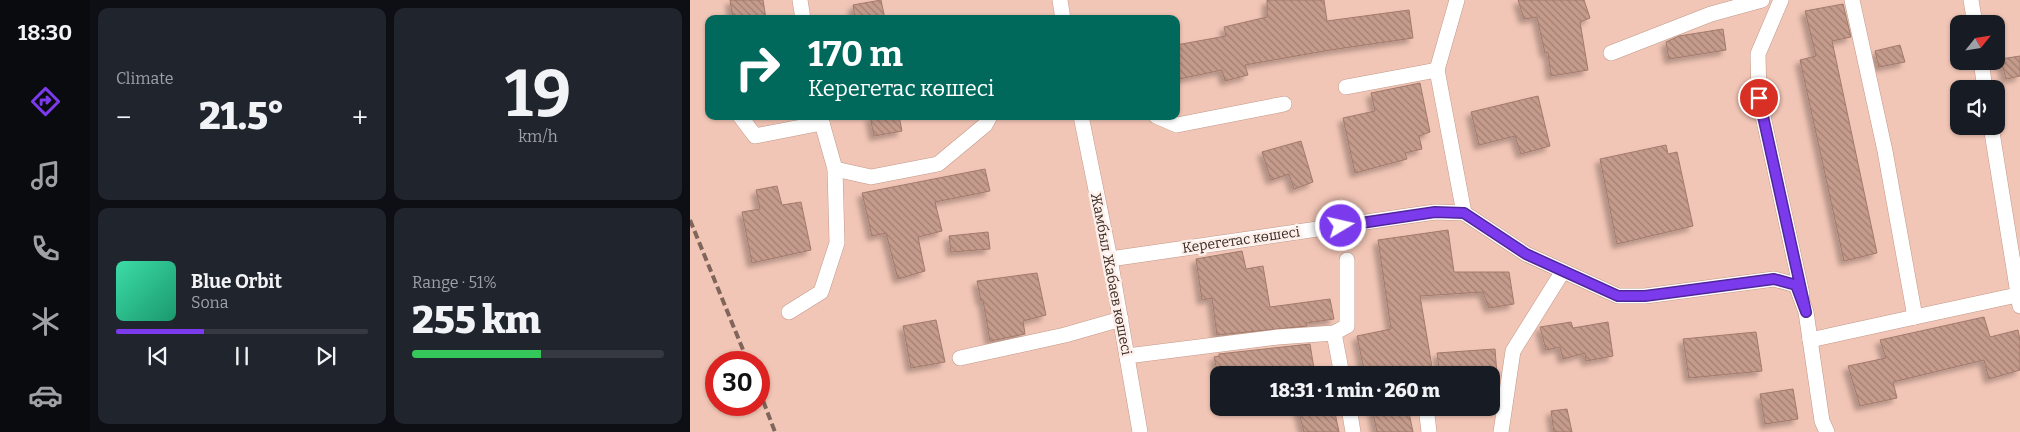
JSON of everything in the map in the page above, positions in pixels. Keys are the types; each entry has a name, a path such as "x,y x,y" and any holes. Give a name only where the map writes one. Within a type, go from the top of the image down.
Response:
{"street":[{"path":"800,0 802,15"},
{"path":"1060,0 1062,15"},
{"path":"1458,0 1437,70 1464,213 1526,254 1618,296 1645,296 1774,279 1796,285 1806,312"},
{"path":"1611,53 1711,14 1762,0"},
{"path":"1781,0 1758,54 1759,98 1806,312 1822,421 1826,432"},
{"path":"1852,0 1885,151 1915,317"},
{"path":"1971,0 1974,15"},
{"path":"1346,87 1437,70"},
{"path":"1165,120 1176,125 1284,104"},
{"path":"743,120 755,136 821,120 835,169 837,243 821,292 789,312"},
{"path":"835,169 871,177 938,164 985,125 988,120"},
{"name":"Жамбыл Жабаев көшесі","path":"1082,120 1110,259 1140,432"},
{"path":"1810,340 1915,317 2018,300 1992,135"},
{"name":"Керегетас көшесі","path":"1110,259 1435,212 1464,213"},
{"path":"1127,356 1278,337 1334,333 1348,326 1347,260"},
{"path":"1501,432 1513,351 1563,271"},
{"path":"960,358 1065,335 1121,319"},
{"path":"1334,333 1340,366"},
{"path":"1350,416 1353,432"},
{"path":"1427,416 1429,432"}],"building":[{"path":"730,0 763,0 765,15 732,15"},
{"path":"881,0 884,15 854,15 853,5"},
{"path":"1267,0 1324,0 1327,21 1409,10 1413,38 1245,65 1248,75 1225,81 1222,70 1180,79 1180,44 1226,36 1224,27 1267,17"},
{"path":"1518,0 1584,0 1590,18 1580,22 1588,70 1551,76 1548,52 1545,53 1537,17 1524,19"},
{"path":"1843,4 1851,37 1832,41 1877,253 1844,261 1800,60 1816,56 1805,11"},
{"path":"1723,29 1726,50 1669,59 1666,42 1679,36"},
{"path":"1900,45 1905,62 1879,67 1875,51"},
{"path":"2020,56 2020,76 2006,79 2004,70 2005,58"},
{"path":"1420,83 1430,132 1419,136 1422,149 1405,153 1407,159 1355,173 1343,118 1375,111 1371,93"},
{"path":"1538,96 1550,146 1521,154 1515,136 1479,145 1471,112"},
{"path":"871,120 900,120 902,131 874,136"},
{"path":"1301,141 1313,182 1294,189 1289,174 1271,180 1262,152"},
{"path":"1666,145 1668,154 1677,152 1693,226 1617,244 1600,159"},
{"path":"985,169 990,191 935,202 942,231 918,237 925,271 898,279 886,233 872,236 862,193"},
{"path":"777,186 782,205 801,202 811,250 752,263 742,212 760,209 756,190"},
{"path":"1448,230 1454,272 1509,272 1514,304 1489,308 1483,292 1420,296 1432,366 1363,366 1357,336 1391,329 1378,240"},
{"path":"988,232 990,249 951,252 949,236"},
{"path":"1242,251 1246,269 1263,266 1270,307 1330,299 1334,319 1306,323 1307,326 1217,335 1212,298 1202,300 1196,259"},
{"path":"1037,273 1046,315 1023,321 1025,334 990,341 983,300 981,301 977,281"},
{"path":"1984,317 1990,337 2018,330 2020,370 1989,379 1984,360 1893,382 1897,398 1860,406 1848,366 1886,358 1880,340"},
{"path":"936,320 945,362 911,368 903,326"},
{"path":"1571,322 1573,328 1608,322 1613,356 1586,361 1585,353 1563,359 1560,347 1546,350 1540,327"},
{"path":"1756,332 1762,371 1689,378 1683,339"},
{"path":"1310,344 1314,366 1216,366 1214,357 1219,356 1219,354"},
{"path":"1495,349 1496,366 1439,366 1437,353"},
{"path":"1793,389 1798,419 1765,424 1760,394"},
{"path":"1567,409 1572,432 1554,432 1551,411"},
{"path":"1300,416 1336,416 1339,432 1304,432"},
{"path":"1374,416 1410,416 1413,432 1377,432"}],"railway":[{"path":"690,220 744,351"},
{"path":"769,416 775,432"}],"route":[{"path":"1341,226 1435,212 1464,213 1526,254 1618,296 1645,296 1774,279 1796,285 1806,312 1759,98"}]}
